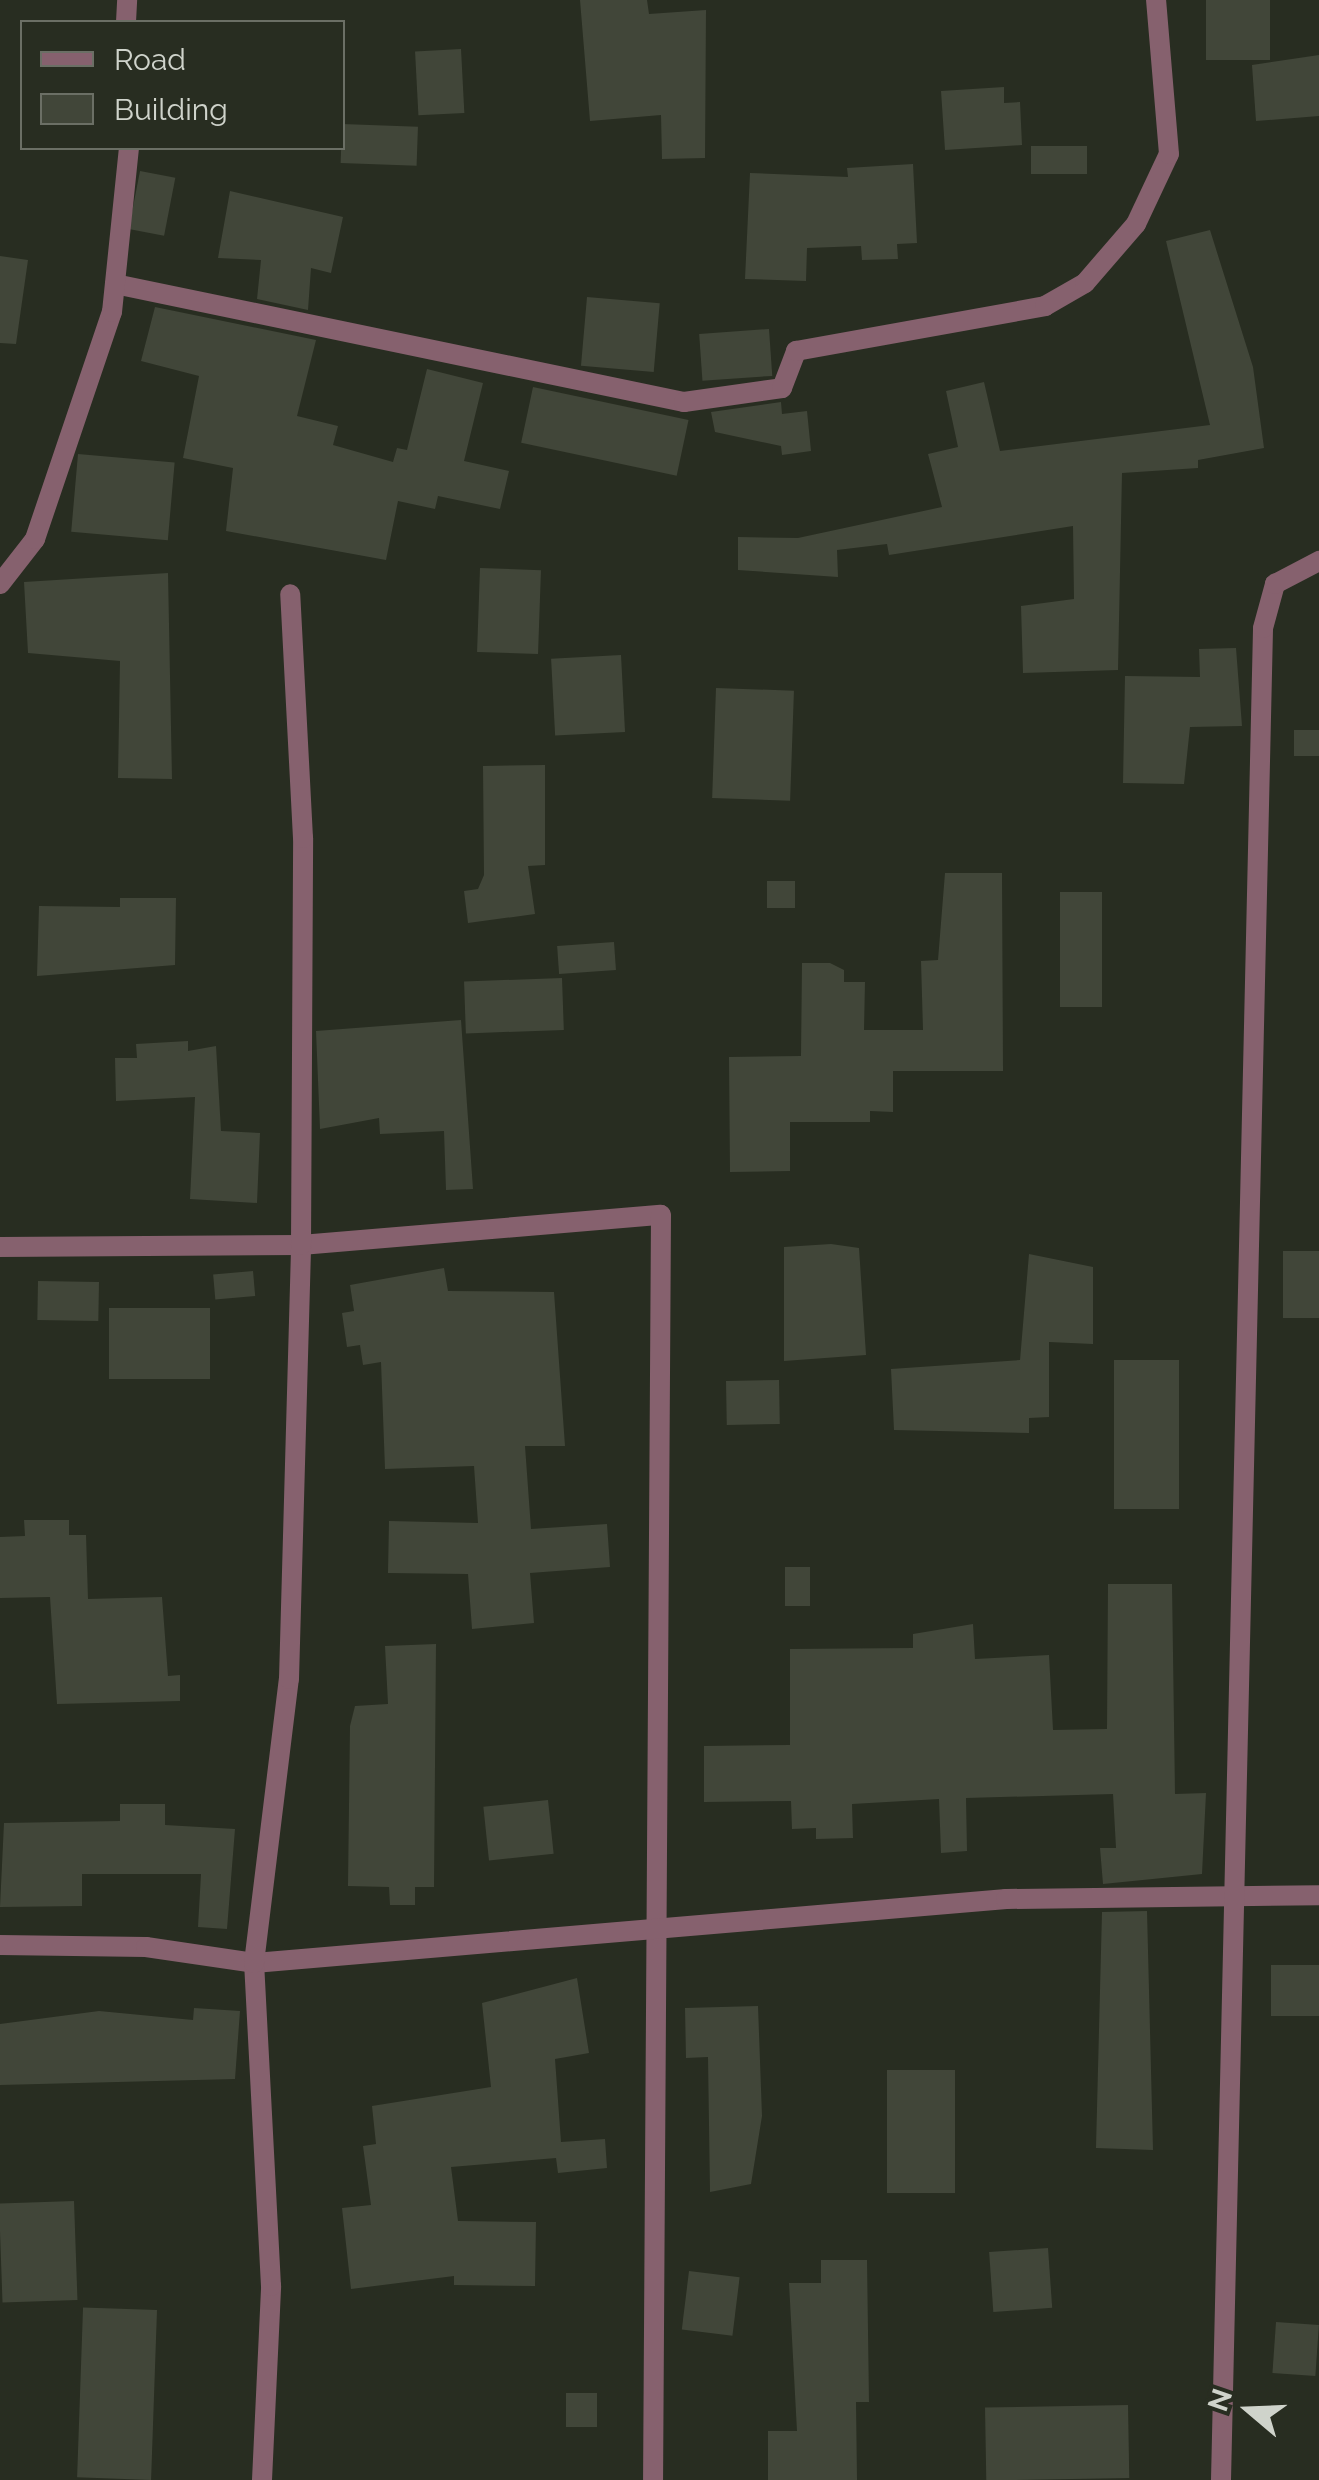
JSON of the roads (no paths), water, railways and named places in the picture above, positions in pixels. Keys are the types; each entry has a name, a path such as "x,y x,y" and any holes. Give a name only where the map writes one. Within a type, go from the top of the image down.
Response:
{"street":[{"path":"115,284 684,402 782,388 796,350 1044,306 1086,283 1136,224 1169,154 1156,0"},
{"path":"0,584 35,540 115,284 129,150"},
{"path":"1221,2480 1240,1894 1238,1475 1263,628 1275,584 1319,560"},
{"path":"262,2480 271,2286 254,1963 289,1678 302,1244 303,838 290,594"},
{"path":"0,1246 302,1244 661,1215 653,2480"},
{"path":"0,1945 146,1947 254,1963 1006,1899 1319,1895"}]}
